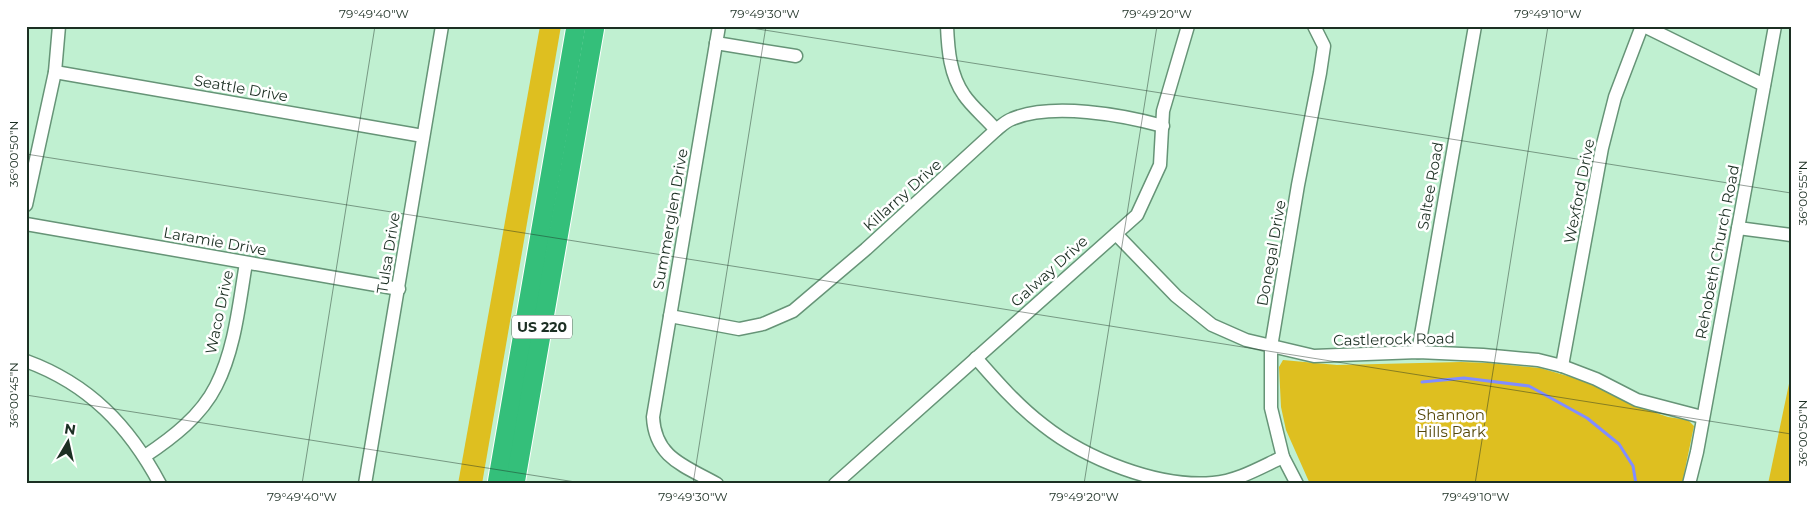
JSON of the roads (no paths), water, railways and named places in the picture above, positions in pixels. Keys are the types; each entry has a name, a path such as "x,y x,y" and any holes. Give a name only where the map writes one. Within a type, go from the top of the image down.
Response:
{"highway":[{"name":"US 220","path":"497,484 576,26"},
{"name":"US 220","path":"515,484 595,26"}],"street":[{"path":"26,205 54,72 59,26"},
{"name":"Tulsa Drive","path":"365,484 442,26"},
{"name":"Summerglen Drive","path":"717,484 670,458 653,430 653,417 719,26"},
{"path":"947,26 950,58 955,78 964,95 996,130"},
{"name":"Galway Drive","path":"835,484 1136,215 1155,179 1160,165 1163,111 1188,26"},
{"name":"Donegal Drive","path":"1297,484 1283,457 1272,408 1271,346 1324,46 1314,26"},
{"name":"Saltee Road","path":"1418,352 1475,26"},
{"path":"1643,26 1764,85"},
{"name":"Wexford Drive","path":"1562,366 1602,148 1615,97 1643,26"},
{"name":"Rehobeth Church Road","path":"1689,484 1697,452 1775,26"},
{"path":"716,43 796,56"},
{"name":"Seattle Drive","path":"54,72 423,136"},
{"name":"Killarny Drive","path":"670,316 739,329 763,324 793,311 872,244 996,130 1011,119 1040,112 1094,112 1137,119 1163,126"},
{"name":"Laramie Drive","path":"26,224 399,290"},
{"path":"1738,228 1791,235"},
{"name":"Castlerock Road","path":"1116,234 1176,296 1212,325 1246,340 1314,356 1418,352 1538,360 1596,378 1637,400 1702,417"},
{"name":"Waco Drive","path":"145,456 168,440 195,416 216,386 230,353 246,263"},
{"path":"976,358 1008,394 1044,426 1084,451 1139,474 1186,483 1214,483 1241,476 1283,457"},
{"path":"26,361 50,371 92,398 106,410 131,436 145,456 160,484"}],"waterway":[{"path":"1422,382 1464,378 1529,386 1587,418 1619,444 1633,466 1636,484"}],"park label":[{"name":"Shannon Hills Park","path":"1451,422"}]}
